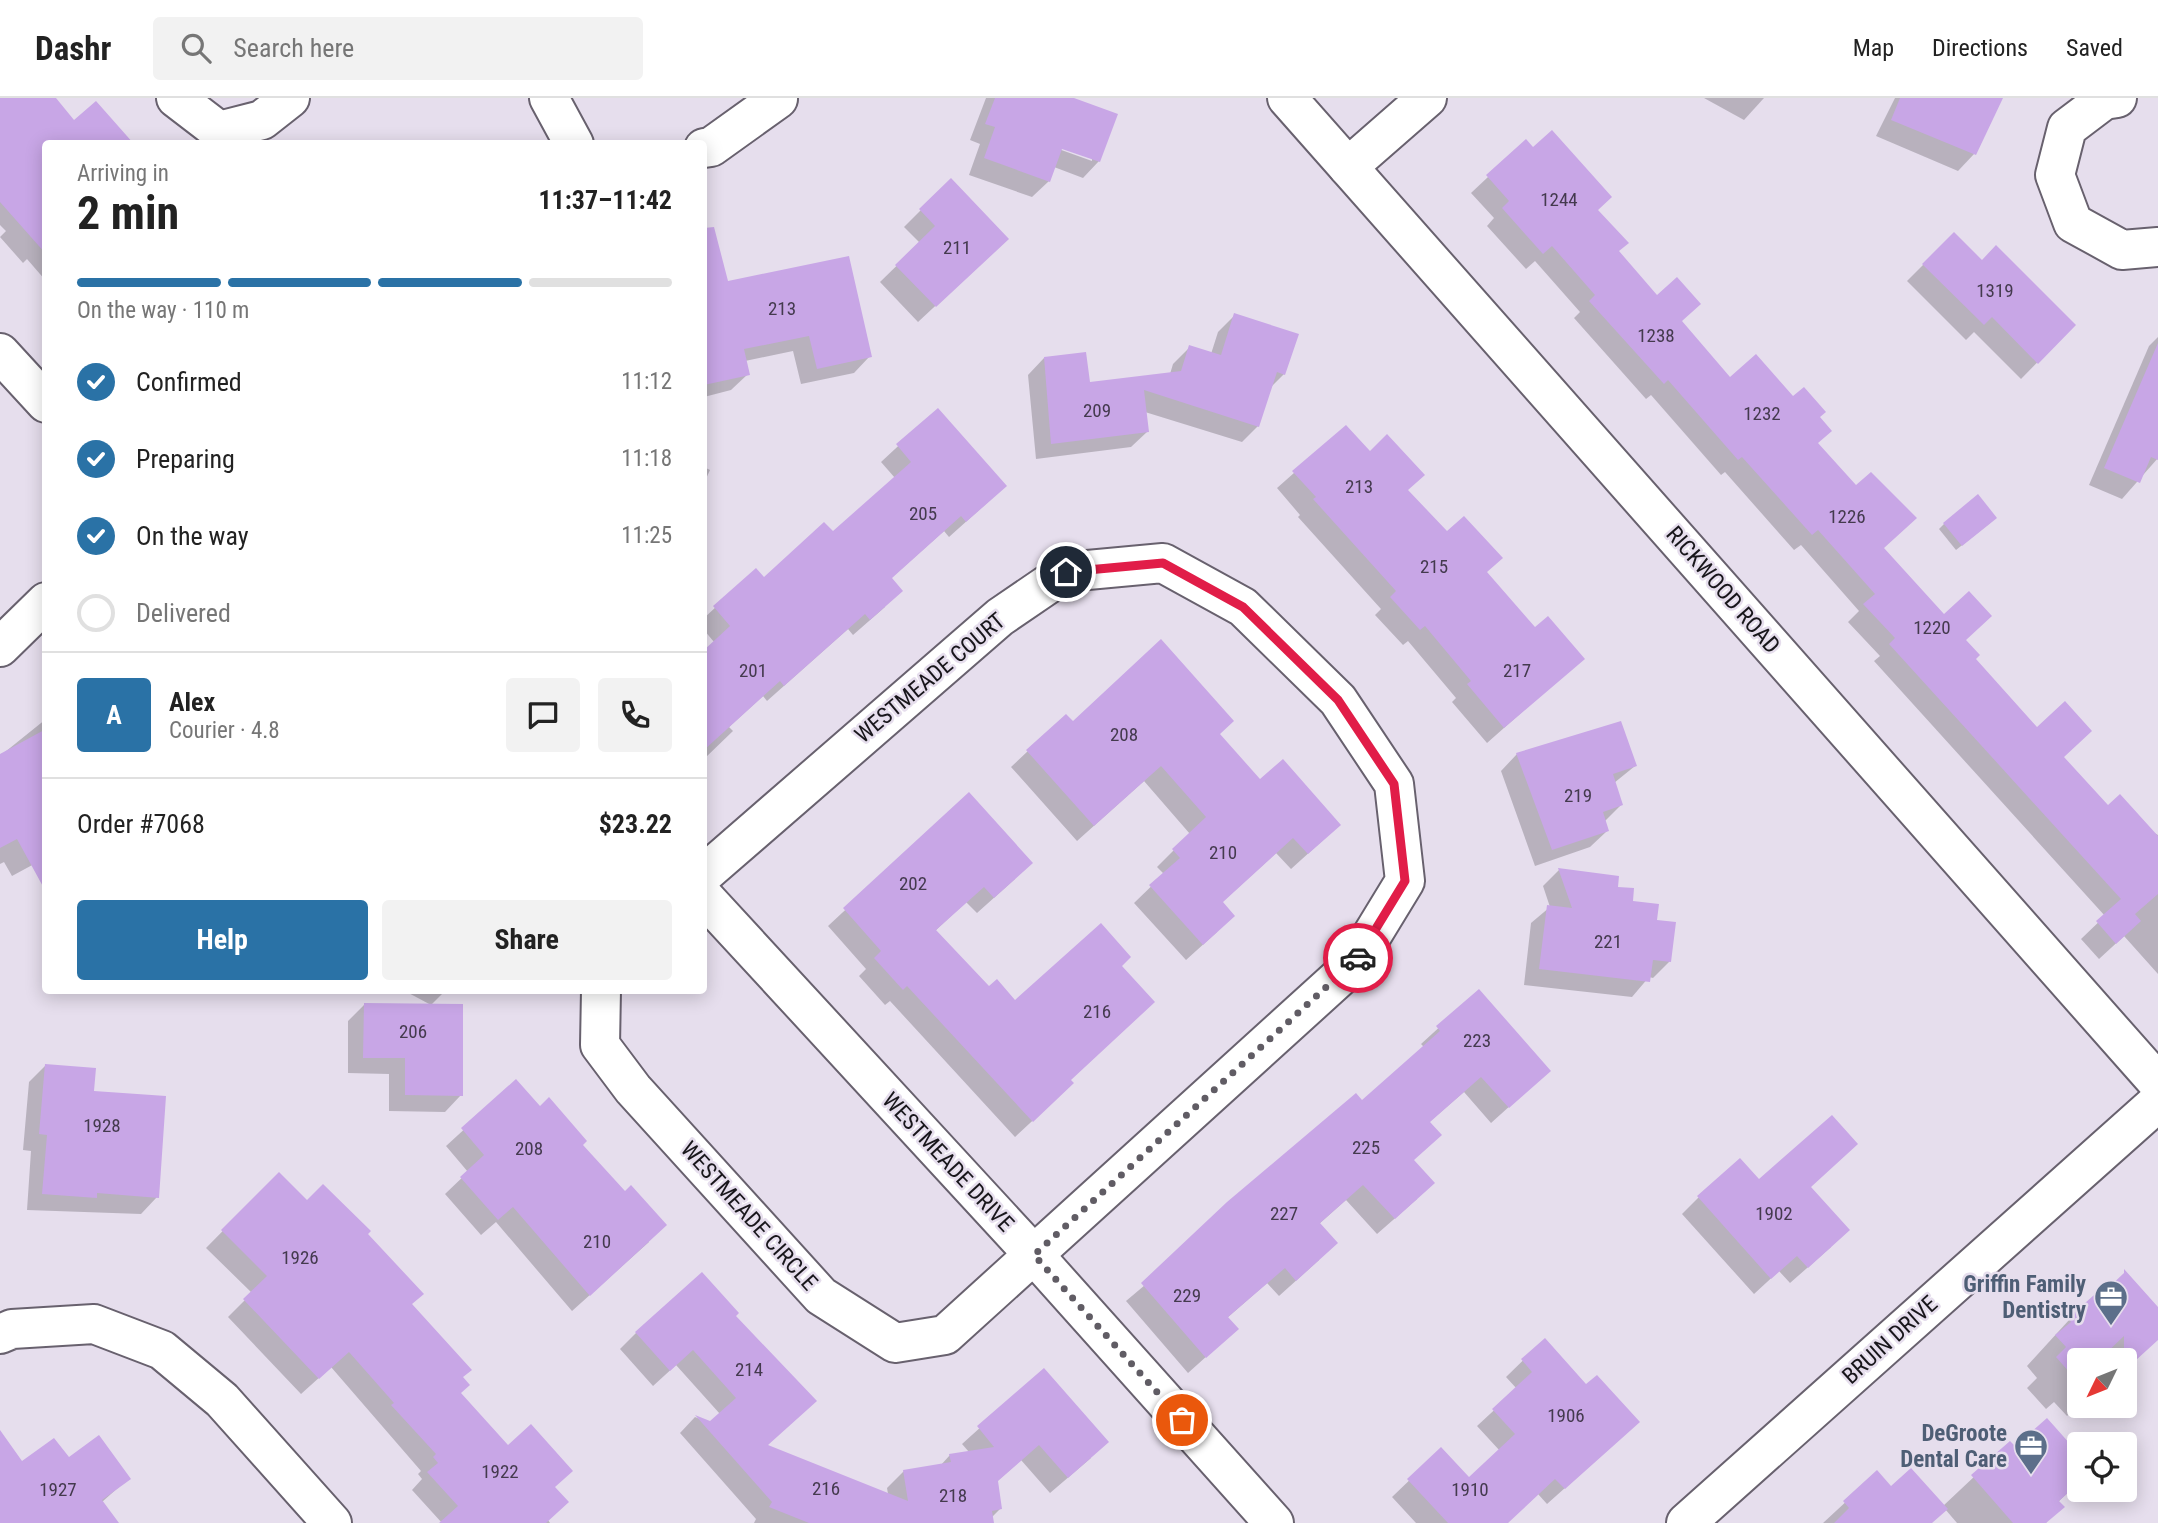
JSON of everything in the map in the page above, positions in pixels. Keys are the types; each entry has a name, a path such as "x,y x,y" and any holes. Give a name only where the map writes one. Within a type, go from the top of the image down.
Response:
{"street":[{"path":"176,98 219,131 262,120 290,98"},
{"path":"549,98 572,140"},
{"name":"RICKWOOD ROAD","path":"1287,98 2158,1083"},
{"path":"1348,167 1427,98"},
{"path":"2117,98 2104,100 2067,128 2055,175 2073,223 2122,250 2158,247"},
{"path":"707,147 778,100"},
{"path":"0,353 42,399"},
{"name":"WESTMEADE COURT","path":"707,871 1000,617 1066,572 1163,563 1243,607 1338,700 1394,784 1405,881 1355,963 1034,1255"},
{"path":"0,647 42,606"},
{"name":"WESTMEADE DRIVE","path":"707,900 1034,1255 1274,1523"},
{"name":"WESTMEADE CIRCLE","path":"601,994 600,1045 633,1089 821,1296 895,1343 945,1335 1034,1255"},
{"name":"BRUIN DRIVE","path":"1686,1523 2158,1102"},
{"path":"0,1334 12,1329 94,1324 162,1350 222,1400 332,1523"}],"building":[{"path":"0,98 56,98 74,120 96,101 130,140 42,140 42,249 0,202"},
{"path":"995,98 1074,98 1118,114 1100,162 1062,149 1050,182 984,158 995,127 985,124"},
{"path":"1900,98 2003,98 1976,155 1891,120"},
{"path":"1552,130 1612,197 1598,210 1629,243 1619,251 1657,295 1677,277 1701,304 1682,321 1730,377 1756,354 1793,396 1804,387 1826,412 1820,417 1832,431 1818,443 1856,485 1871,472 1917,518 1884,548 1944,614 1969,591 1992,616 1966,640 1980,655 1976,659 2037,727 2065,701 2092,731 2064,757 2108,805 2120,794 2158,836 2158,894 2135,914 2141,921 2116,944 2096,921 2121,899 1889,644 1895,638 1863,604 1875,594 1818,530 1812,535 1742,457 1738,460 1668,380 1664,384 1589,301 1595,295 1552,246 1543,254 1502,208 1509,201 1486,175 1526,139 1533,147"},
{"path":"951,178 1009,239 936,307 895,265 935,226 919,209"},
{"path":"714,227 728,281 849,256 872,357 817,369 809,336 744,349 750,375 707,384 707,228"},
{"path":"1954,232 1982,260 1996,245 2076,325 2038,364 1992,317 1984,325 1922,264"},
{"path":"1234,313 1299,334 1285,375 1277,372 1259,427 1144,390 1149,432 1051,444 1044,357 1086,352 1090,382 1181,371 1189,345 1221,355"},
{"path":"2158,343 2158,460 2151,457 2140,483 2104,468"},
{"path":"938,408 1007,486 966,522 961,516 892,578 903,591 870,620 865,614 784,686 780,681 707,747 707,647 730,626 713,606 756,568 764,577 824,522 833,531 911,462 896,444"},
{"path":"1346,425 1370,451 1387,434 1425,475 1408,490 1447,531 1464,516 1503,558 1487,572 1535,627 1548,616 1585,659 1504,728 1467,684 1471,681 1425,626 1420,630 1390,597 1396,591 1313,499 1316,497 1292,471"},
{"path":"1978,494 1997,518 1962,546 1943,523"},
{"path":"1161,639 1234,721 1220,734 1260,779 1283,759 1341,825 1308,854 1293,838 1223,902 1235,916 1203,945 1149,885 1180,858 1172,849 1206,817 1161,766 1094,826 1026,750 1066,714 1073,721"},
{"path":"1621,721 1637,766 1613,774 1623,805 1603,812 1609,831 1552,850 1516,753"},
{"path":"42,731 42,885 17,839 0,848 0,754"},
{"path":"969,792 1033,863 994,898 984,887 936,930 989,986 997,979 1015,1000 1101,923 1131,957 1122,966 1155,1002 1071,1080 1074,1083 1033,1122 907,986 903,990 874,958 881,951 843,908"},
{"path":"1558,868 1619,876 1618,887 1634,888 1633,901 1659,904 1657,920 1676,922 1671,962 1653,960 1650,982 1539,969 1547,905 1572,908"},
{"path":"1479,989 1551,1071 1509,1108 1481,1077 1430,1122 1442,1135 1414,1160 1435,1183 1395,1219 1363,1185 1320,1223 1338,1243 1296,1281 1285,1268 1228,1317 1239,1329 1206,1358 1141,1283 1227,1202 1356,1093 1362,1100 1440,1031 1436,1026"},
{"path":"364,1003 463,1004 463,1096 405,1095 405,1058 363,1058"},
{"path":"45,1064 96,1068 94,1091 166,1096 159,1198 97,1193 97,1198 42,1194 47,1135 39,1134"},
{"path":"516,1079 540,1106 549,1097 587,1141 583,1145 625,1191 631,1185 667,1225 590,1296 513,1207 498,1220 460,1177 484,1155 461,1128"},
{"path":"1832,1115 1858,1144 1811,1187 1850,1230 1808,1268 1797,1256 1771,1279 1697,1196 1740,1158 1759,1179"},
{"path":"279,1172 307,1200 323,1184 371,1231 368,1234 424,1294 412,1304 472,1370 463,1377 470,1385 461,1393 508,1445 531,1424 573,1471 555,1487 569,1502 546,1523 439,1523 458,1506 427,1472 438,1463 433,1457 436,1454 391,1405 394,1403 349,1352 319,1379 243,1299 267,1276 221,1230"},
{"name":"Griffin Family Dentistry","path":"2124,1269 2158,1307 2158,1340 2137,1359 2137,1348 2124,1348 2124,1336 2112,1348 2067,1348 2067,1370 2056,1357 2066,1347 2055,1335 2071,1322 2068,1318 2102,1288 2105,1291 2124,1273"},
{"path":"702,1272 739,1313 736,1316 817,1401 768,1445 908,1501 903,1470 951,1462 949,1454 994,1447 977,1426 1044,1368 1109,1442 1068,1478 1039,1445 998,1481 1002,1509 992,1511 994,1523 809,1523 769,1507 772,1502 695,1415 710,1421 736,1398 693,1350 670,1371 635,1332"},
{"path":"1545,1338 1586,1384 1597,1375 1640,1422 1565,1489 1555,1479 1508,1523 1448,1523 1407,1479 1441,1447 1469,1477 1515,1434 1492,1409 1532,1372 1521,1359"},
{"name":"DeGroote Dental Care","path":"2047,1418 2067,1440 2067,1494 2059,1501 2065,1507 2046,1523 2013,1523 1971,1475 2010,1441 2015,1446"},
{"path":"0,1430 22,1461 54,1438 69,1457 99,1435 131,1479 102,1500 119,1523 0,1523"},
{"path":"1911,1468 1948,1509 1932,1523 1834,1523 1849,1508 1843,1501 1877,1470 1891,1486"}],"way so far":[{"path":"1182,1420 1034,1255 1358,958"}],"place":[{"name":"Griffin Family Dentistry","path":"2111,1327"},
{"name":"DeGroote Dental Care","path":"2031,1476"}],"route":[{"path":"1066,572 1163,563 1243,607 1338,700 1394,784 1405,881 1358,958"}]}
